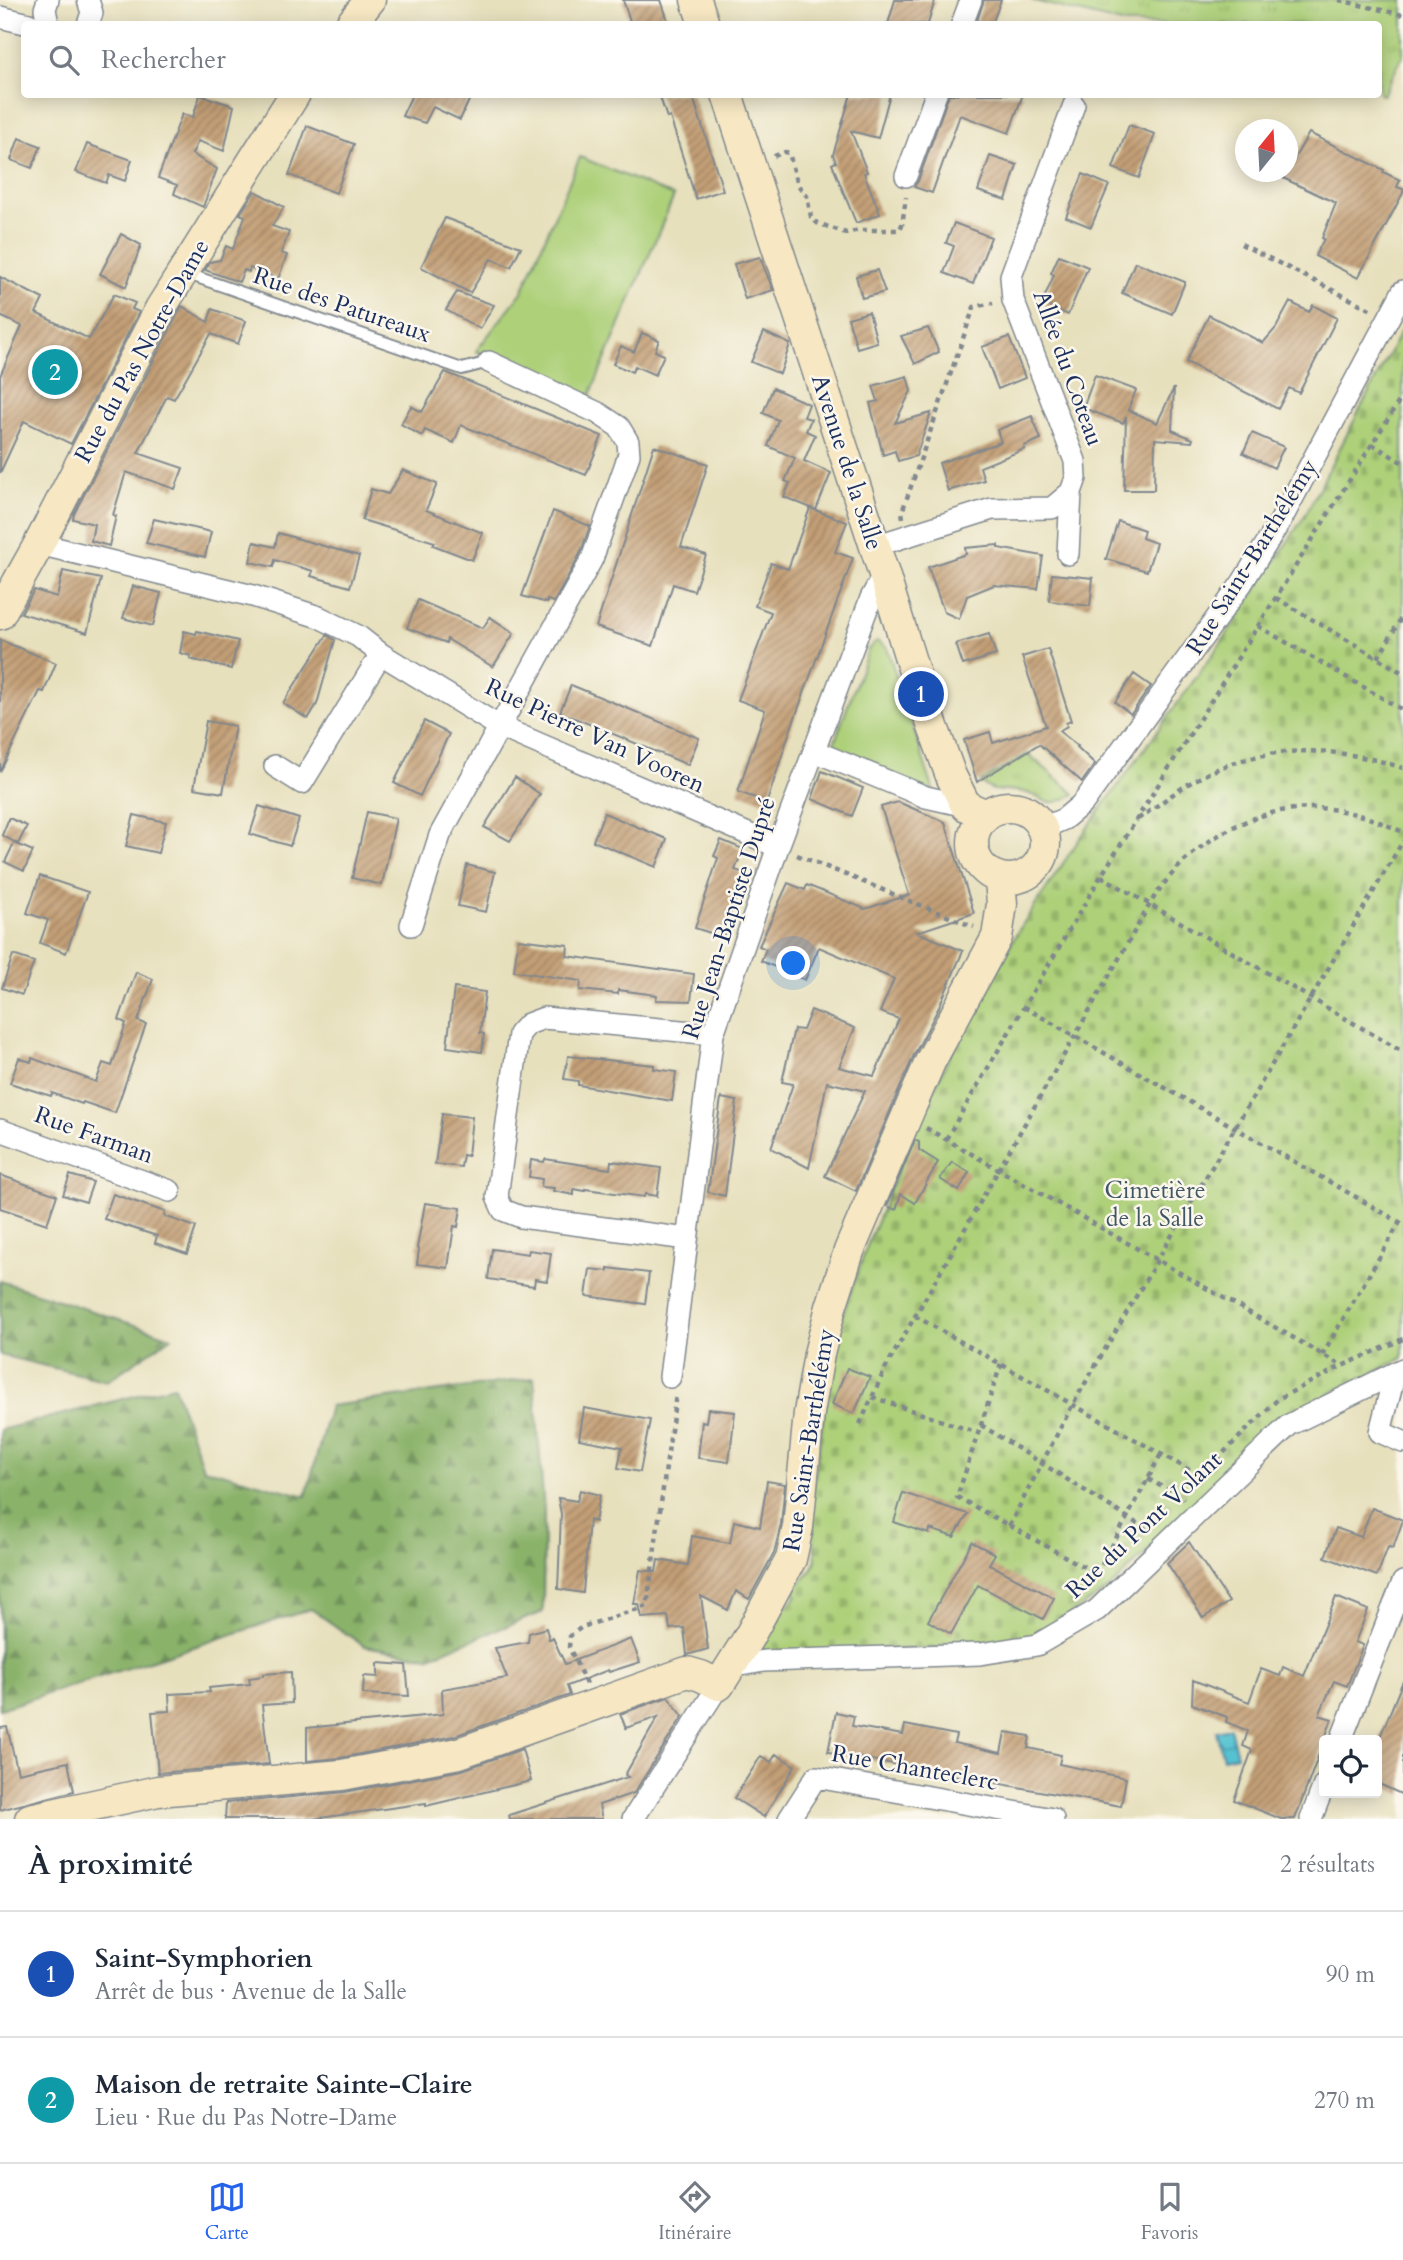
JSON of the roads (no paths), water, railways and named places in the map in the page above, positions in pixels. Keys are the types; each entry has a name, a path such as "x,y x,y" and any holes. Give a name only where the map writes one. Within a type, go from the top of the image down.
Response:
{"street":[{"path":"47,21 45,9 48,0"},
{"path":"88,0 92,13 89,21"},
{"path":"353,21 370,0"},
{"path":"696,0 703,21"},
{"path":"963,21 971,0"},
{"path":"0,17 21,22"},
{"name":"Rue du Pas Notre-Dame","path":"0,614 160,309 292,98"},
{"name":"Avenue de la Salle","path":"728,98 921,694 951,776 976,811"},
{"path":"906,176 935,98"},
{"name":"Allée du Coteau","path":"1068,554 1071,492 1076,478 1074,461 1013,300 1011,276 1074,105"},
{"name":"Rue Saint-Barthélémy","path":"1043,828 1064,819 1083,803 1242,583 1281,520 1403,292"},
{"path":"411,925 440,835 592,559 629,455 628,442 619,427 598,413 489,362"},
{"path":"879,560 906,536 992,509 1052,508 1071,492"},
{"name":"Rue Pierre Van Vooren","path":"39,544 253,596 319,617 358,636 381,654 500,727 778,847"},
{"name":"Rue Jean-Baptiste Dupré","path":"670,1377 713,1034 778,847 871,598 879,560"},
{"path":"275,766 302,783 381,654"},
{"path":"814,751 926,797 976,811 1017,808 1037,819 1046,839 1041,862 1033,871 1012,880 1000,879 981,867 975,857 974,834 978,824 976,811"},
{"name":"Rue Saint-Barthélémy","path":"724,1676 791,1559 798,1527 809,1413 819,1354 849,1251 930,1062 997,937 1002,904 1000,879"},
{"path":"687,1239 521,1217 503,1210 497,1197 519,1034 528,1024 544,1018 713,1034"},
{"name":"Rue Farman","path":"0,1129 170,1191"},
{"path":"1399,1371 1380,1432 1403,1442"},
{"name":"Rue du Pont Volant","path":"724,1676 764,1661 980,1654 1037,1645 1097,1610 1289,1425 1399,1371"},
{"path":"1344,1735 1403,1582"},
{"path":"30,1819 158,1791 342,1775 459,1753 687,1672 701,1676 724,1676"},
{"path":"633,1819 724,1676"},
{"name":"Rue Chanteclerc","path":"789,1819 816,1777 1053,1819"},
{"path":"1311,1819 1319,1798"}],"lane":[{"name":"Rue des Patureaux","path":"183,272 462,369 489,362"}],"water":[{"path":"1230,1728 1237,1755 1223,1758 1216,1731"}],"place":[{"name":"Maison de retraite Sainte-Claire","path":"55,372"},
{"name":"Saint-Symphorien","path":"921,694"}],"park label":[{"name":"Cimetière de la Salle","path":"1155,1204"}]}
